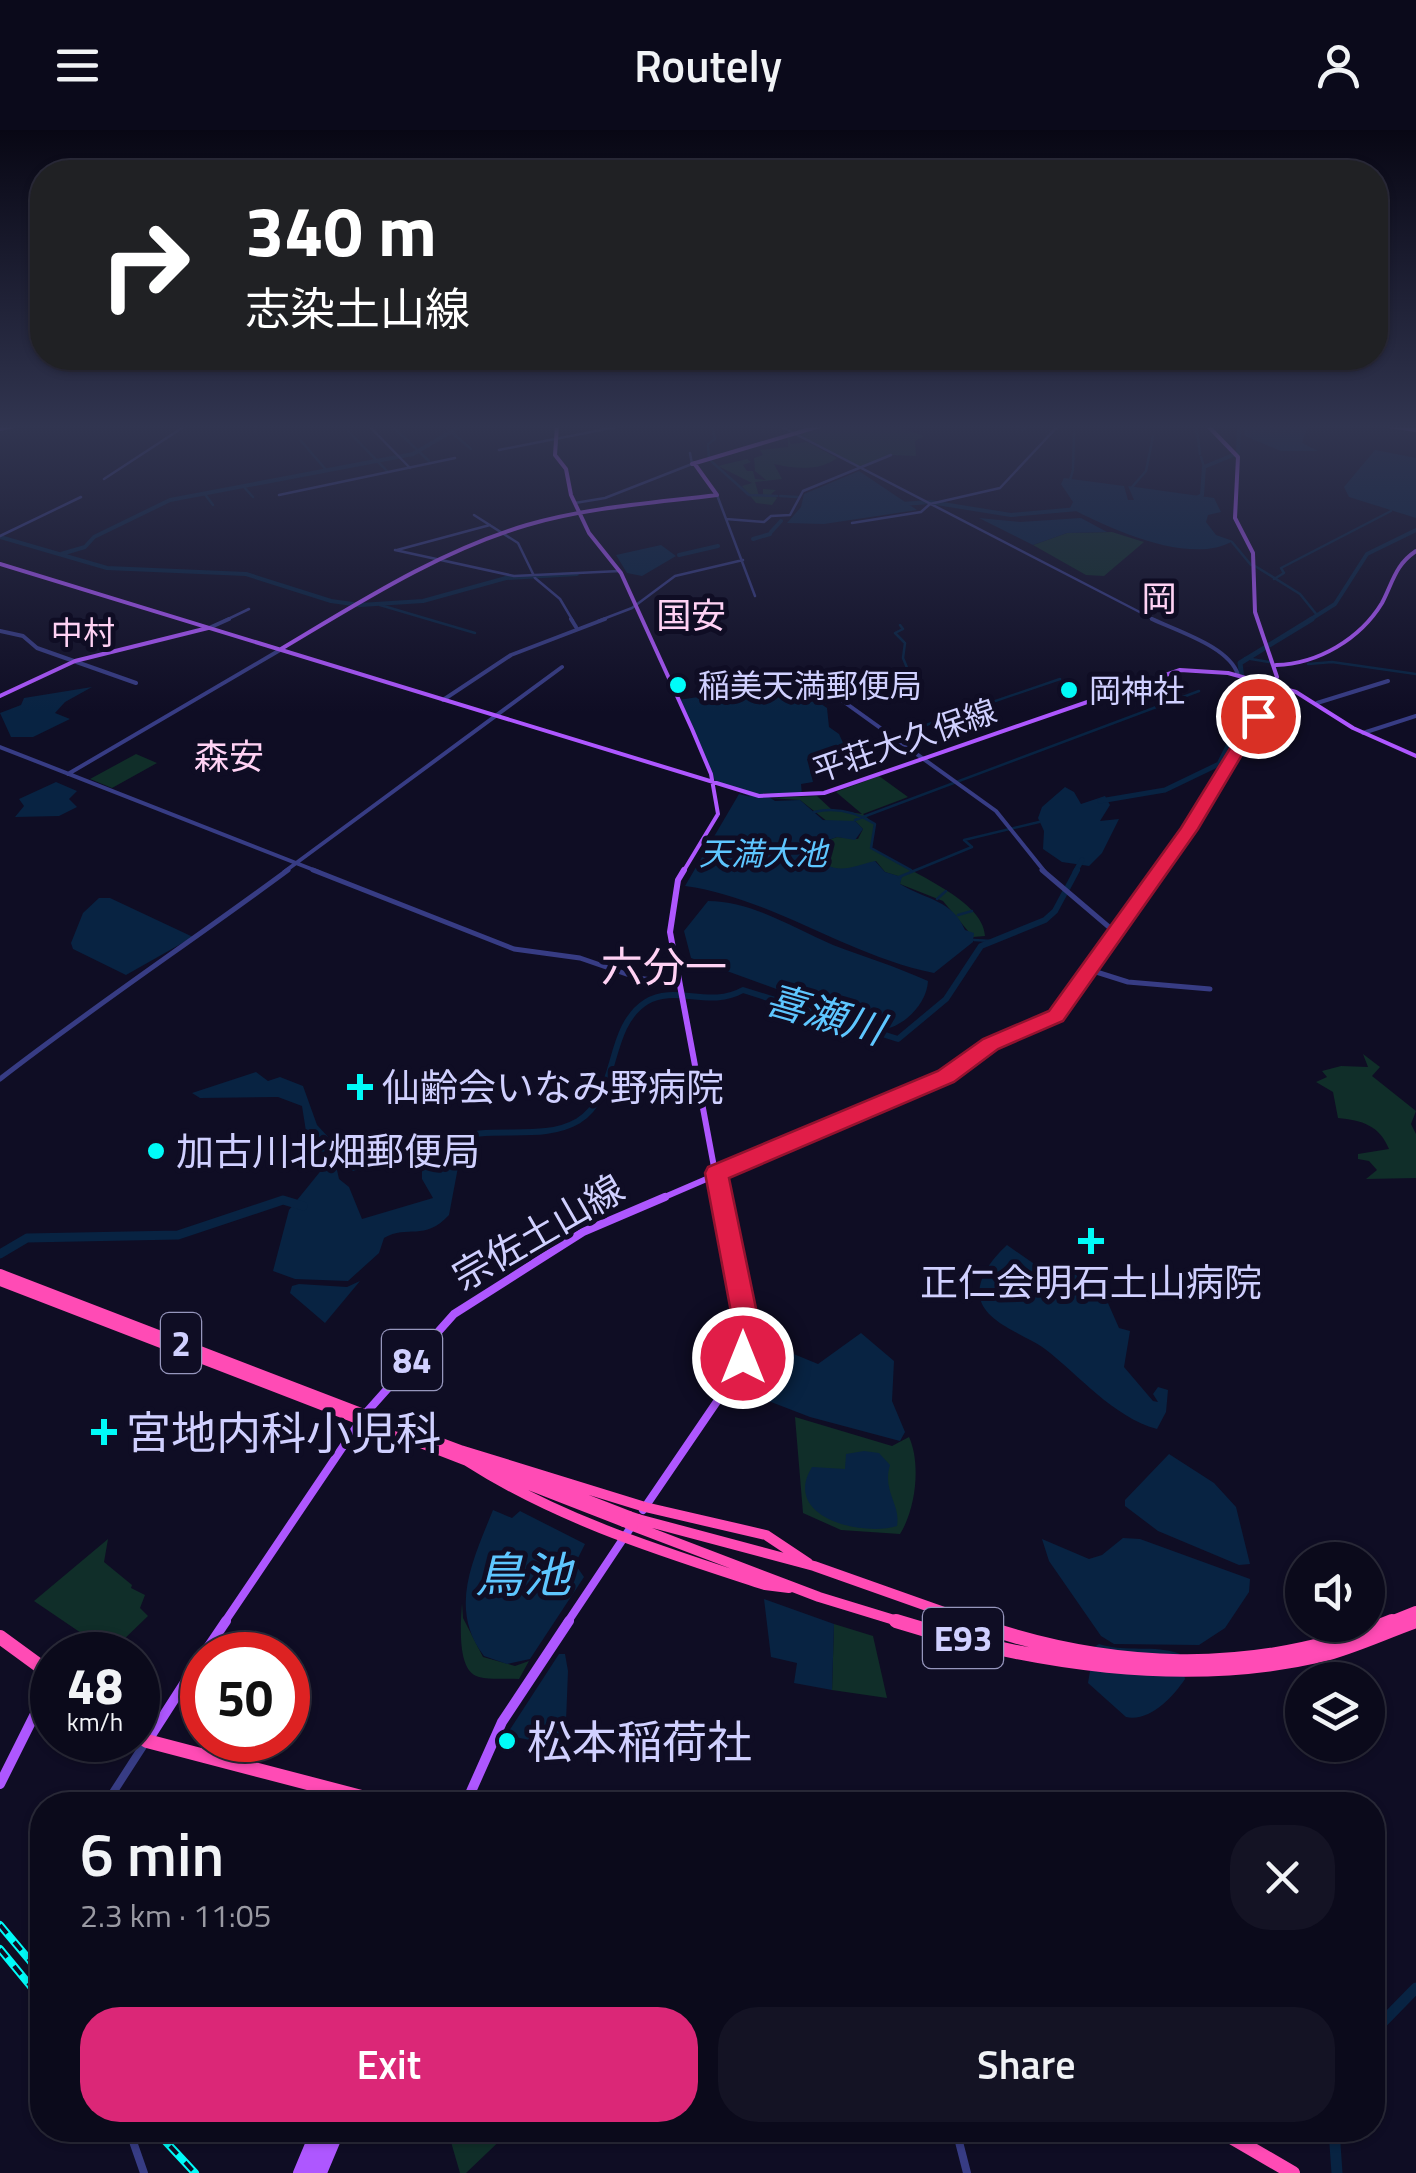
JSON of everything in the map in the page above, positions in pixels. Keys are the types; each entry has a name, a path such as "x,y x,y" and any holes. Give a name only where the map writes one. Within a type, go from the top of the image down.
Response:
{"highway":[{"name":"2","path":"0,1277 467,1461 635,1522"},
{"name":"2","path":"363,1417 457,1449 635,1522"},
{"path":"457,1449 646,1506 766,1535 812,1566"},
{"path":"467,1461 491,1478 623,1538 765,1585 806,1590"},
{"name":"E93","path":"635,1522 812,1566 1034,1643 1094,1659"},
{"name":"E93","path":"635,1522 806,1590 982,1643 1094,1659 1185,1665 1282,1663 1343,1650 1416,1621"},
{"name":"E93","path":"1185,1665 1335,1642 1416,1611"},
{"path":"0,1637 30,1661"},
{"path":"160,1743 343,1792"},
{"path":"1240,2142 1293,2173"}],"main road":[{"path":"280,650 433,560 504,533 551,521"},
{"path":"471,1792 502,1722 733,1378 745,1350 746,1323 670,932 678,885 718,814 714,784 620,572 584,521"},
{"path":"1237,521 1254,553 1252,592 1266,647 1276,665 1312,662 1357,629 1381,605 1388,576 1416,551"},
{"path":"0,564 209,628"},
{"path":"0,696 75,662 209,628"},
{"name":"平荘大久保線","path":"209,628 767,797 818,795 1167,672 1193,670 1273,685 1317,703 1364,734 1416,756"},
{"name":"宗佐土山線","path":"219,1632 353,1430 454,1314 572,1238 953,1072 990,1044 1056,1016 1226,774 1273,685 1276,665"},
{"name":"宗佐土山線","path":"160,1714 180,1687"},
{"path":"0,1784 30,1723"},
{"path":"298,2173 311,2142"},
{"path":"306,2173 319,2142"},
{"path":"314,2173 330,2142"},
{"path":"322,2173 332,2142"}],"street":[{"path":"2,535 30,521"},
{"path":"485,521 522,549 534,576 560,599 577,628"},
{"path":"728,521 753,595"},
{"path":"852,523 862,521"},
{"path":"964,521 1220,653 1235,665 1239,676"},
{"path":"490,524 395,550 534,576 620,572"},
{"path":"443,700 511,654 636,606 675,576 741,560"},
{"path":"209,628 249,608"},
{"path":"0,632 23,636 37,648 136,684"},
{"path":"68,774 280,650"},
{"path":"0,1080 118,988 186,946 562,668"},
{"path":"801,671 1002,817 1062,889 1116,933"},
{"path":"1317,703 1388,681"},
{"path":"1364,734 1416,716"},
{"path":"0,747 514,949 580,958 638,978 680,984"},
{"path":"1090,970 1128,982 1210,990"},
{"path":"112,1792 129,1762"},
{"path":"134,2142 144,2173"},
{"path":"959,2142 967,2173"}],"green space":[{"path":"1112,532 1144,542 1104,576 1086,575 1033,545 1067,533"},
{"path":"136,754 157,763 112,788 90,779"},
{"path":"879,776 908,797 863,814 874,824 872,848 956,897 981,922 985,936 973,937 943,901 900,884 901,877 885,872 876,861 842,869 820,860 814,853 820,843 837,837 858,839 863,829 855,821 828,822 800,800 769,798 817,796 831,809 862,814 836,792"},
{"path":"1363,1054 1380,1067 1372,1076 1416,1111 1411,1124 1416,1134 1416,1178 1366,1179 1377,1170 1369,1161 1358,1159 1358,1154 1389,1149 1385,1141 1369,1126 1338,1118 1333,1092 1316,1082 1327,1077 1322,1071 1341,1066 1368,1067"},
{"path":"795,1417 892,1446 909,1437 915,1460 915,1486 900,1534 841,1530 803,1513"},
{"path":"108,1539 104,1562 131,1588 145,1595 140,1608 148,1616 131,1632 80,1632 34,1601"},
{"path":"462,1603 463,1618 483,1657 515,1666 529,1661 519,1679 479,1677 466,1666"},
{"path":"834,1624 873,1636 887,1698 832,1690"},
{"path":"451,2142 498,2142 466,2173 460,2173"}],"water":[{"path":"788,521 842,521 824,524"},
{"path":"986,521 1087,521 1107,532 1067,533 1033,545"},
{"path":"1097,521 1206,521 1216,535 1233,541 1215,548 1173,547"},
{"path":"661,545 676,556 642,576 627,573 616,555"},
{"path":"92,687 65,702 55,713 70,719 33,737 11,737 0,713 21,705 24,698"},
{"name":"天満大池","path":"753,689 757,693 780,689 790,701 818,702 827,708 829,727 839,734 849,756 807,759 813,782 801,784 802,795 763,793 775,801 800,800 823,820 855,821 863,829 855,840 837,837 820,843 814,852 821,860 843,869 875,861 885,872 902,877 900,884 946,907 965,930 974,933 973,942 934,973 871,954 749,902 685,886 739,794 751,797 715,781 678,700"},
{"path":"56,782 77,791 69,799 77,807 59,816 15,817 24,806 19,799"},
{"path":"1065,787 1074,792 1081,804 1105,796 1110,805 1100,821 1119,819 1102,853 1089,866 1062,862 1043,849 1044,831 1038,818 1042,807"},
{"path":"99,898 110,898 193,937 126,975 73,949 71,943 83,913"},
{"path":"708,901 756,910 928,981 924,997 908,1017 886,1029 691,958 684,931"},
{"path":"256,1072 268,1081 280,1077 303,1086 317,1125 357,1168 411,1151 353,1171 341,1159 335,1161 339,1179 349,1187 362,1219 433,1198 422,1179 422,1162 454,1136 454,1147 442,1158 459,1162 449,1215 432,1228 384,1238 379,1253 348,1281 295,1279 273,1271 289,1210 332,1157 308,1144 302,1106 278,1097 200,1098 192,1093"},
{"path":"1007,1245 1053,1277 1066,1265 1089,1288 1104,1294 1119,1328 1130,1331 1124,1367 1153,1401 1158,1402 1153,1394 1158,1387 1168,1390 1166,1412 1157,1429 1111,1405 1045,1349 990,1315 979,1290 983,1276"},
{"path":"360,1281 325,1323 290,1293 292,1286 299,1284 347,1287"},
{"path":"861,1333 894,1361 892,1401 905,1432 900,1441 810,1417 740,1390 755,1338 818,1364"},
{"path":"879,1453 890,1465 888,1483 897,1526 882,1529 847,1525 816,1511 807,1499 805,1484 812,1467 845,1469 846,1454"},
{"path":"1169,1454 1214,1483 1236,1507 1250,1564 1239,1565 1158,1531 1125,1506 1125,1500"},
{"name":"鳥池","path":"493,1510 512,1518 520,1511 585,1544 575,1564 584,1577 530,1659 507,1664 484,1656 467,1620 467,1584"},
{"path":"1123,1538 1140,1539 1250,1579 1249,1592 1225,1628 1199,1645 1114,1644 1101,1636 1049,1561 1042,1539 1089,1559 1102,1555"},
{"path":"764,1599 834,1624 832,1690 794,1683 797,1663 771,1657"},
{"path":"1099,1644 1180,1654 1185,1679 1152,1712 1126,1717 1088,1683 1094,1647"},
{"path":"559,1654 565,1654 568,1671 565,1747 515,1737 509,1731"}],"waterway":[{"path":"61,554 85,547 94,537 126,521"},
{"path":"771,532 781,521"},
{"path":"1275,578 1284,573 1281,568 1371,521"},
{"name":"喜瀬川","path":"1308,621 1335,604 1367,554 1416,530"},
{"path":"753,539 770,534"},
{"path":"0,537 107,568 246,574 331,601 360,605 423,601 506,578 577,574"},
{"path":"1232,542 1251,565"},
{"path":"679,555 718,546"},
{"path":"1255,566 1275,578"},
{"path":"1275,578 1300,594 1317,615"},
{"path":"380,605 475,633"},
{"name":"喜瀬川","path":"1100,801 1165,790 1219,764 1246,710 1240,663 1312,619"},
{"path":"900,625 903,629 895,633 904,642"},
{"path":"905,643 903,658 910,675"},
{"path":"1245,658 1269,662"},
{"path":"1308,664 1332,662 1416,674"},
{"path":"817,705 907,676"},
{"path":"966,711 1060,679"},
{"path":"863,817 1199,691"},
{"path":"845,752 962,713"},
{"path":"814,812 830,810 863,817"},
{"path":"855,820 863,817"},
{"path":"863,817 875,824 871,848 911,870"},
{"path":"899,877 972,847 964,840 1039,822"},
{"name":"喜瀬川","path":"1075,872 1082,860"},
{"name":"喜瀬川","path":"449,1141 481,1133 548,1131 578,1121 601,1095 624,1028 633,1014 657,997 718,997 743,990 898,1039 946,999 981,946 1045,920 1055,911 1077,870"},
{"path":"937,899 946,891"},
{"path":"958,915 972,911"},
{"path":"974,940 992,941"},
{"name":"喜瀬川","path":"0,1254 27,1238 178,1235 283,1200 303,1206"},
{"path":"1385,2020 1416,1988"},
{"path":"1335,2142 1337,2173"}],"railway":[{"path":"0,1925 30,1961"},
{"path":"0,1949 30,1985"},
{"path":"166,2142 195,2173"}],"place":[{"name":"稲美天満郵便局","path":"678,685"},
{"name":"岡神社","path":"1069,690"},
{"name":"仙齢会いなみ野病院","path":"360,1087"},
{"name":"加古川北畑郵便局","path":"156,1151"},
{"name":"正仁会明石土山病院","path":"1091,1241"},
{"name":"宮地内科小児科","path":"104,1432"},
{"name":"松本稲荷社","path":"507,1741"}],"district":[{"name":"岡","path":"1159,598"},
{"name":"国安","path":"691,615"},
{"name":"中村","path":"83,632"},
{"name":"森安","path":"229,756"},
{"name":"六分一","path":"664,966"}],"route":[{"path":"743,1358 746,1323 716,1173 946,1076 990,1044 1056,1016 1189,829 1258,716"}]}
